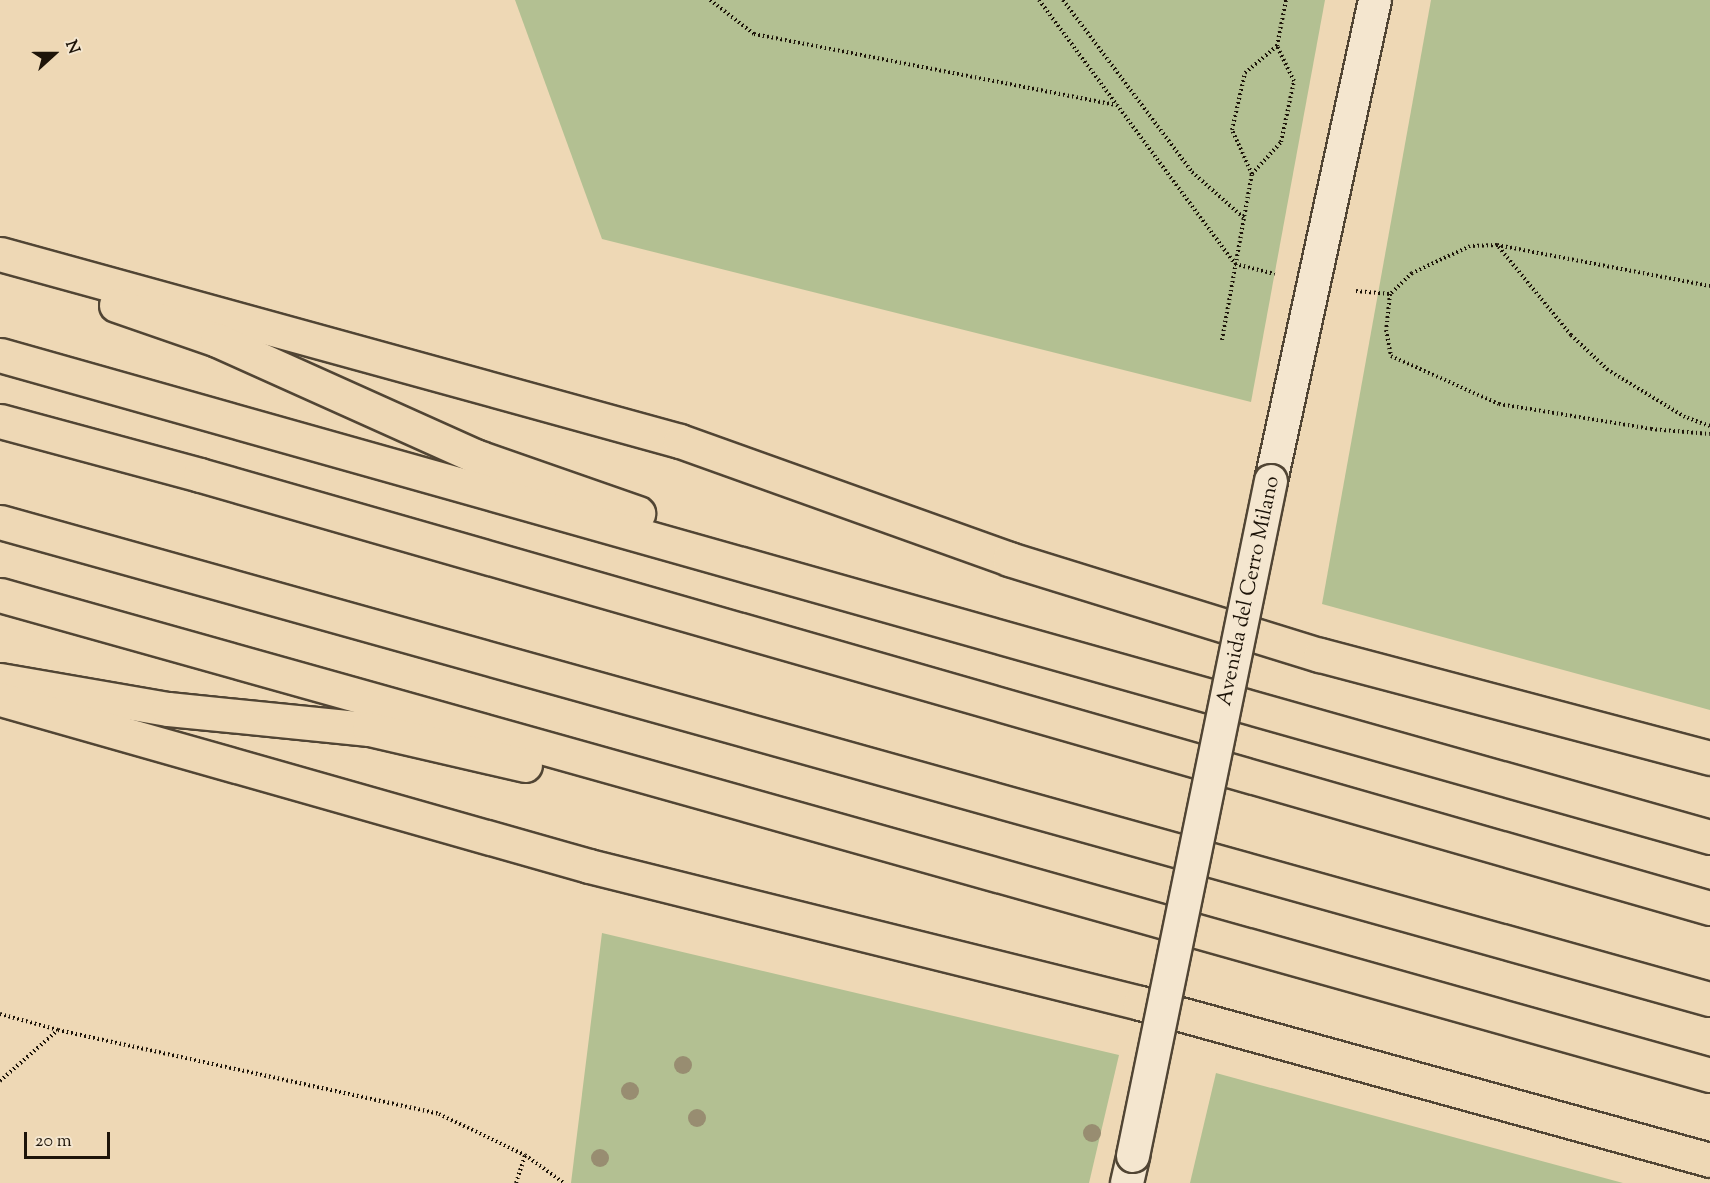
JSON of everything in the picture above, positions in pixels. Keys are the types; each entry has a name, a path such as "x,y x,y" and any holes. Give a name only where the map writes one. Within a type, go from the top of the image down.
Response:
{"highway":[{"path":"0,254 289,330 680,441 1010,558 1320,655 1710,758"},
{"path":"0,264 217,340 475,456 977,631"},
{"path":"0,355 1710,837"},
{"path":"0,421 212,478 1710,908"},
{"path":"0,522 1710,999"},
{"path":"0,595 911,854 1710,1075"},
{"path":"0,680 168,709 369,729 911,854"},
{"path":"0,699 589,866 1140,1003 1710,1160"}],"street":[{"name":"Avenida del Cerro Milano","path":"1130,1169 1271,481 1376,0"}],"path":[{"path":"710,0 754,34 1116,105"},
{"path":"1039,0 1235,264 1275,274"},
{"path":"1063,0 1192,172 1244,219"},
{"path":"1252,174 1232,129 1245,73 1276,46 1286,0"},
{"path":"1222,340 1252,174 1281,142 1294,81 1276,46"},
{"path":"1497,245 1571,335 1608,370 1685,417 1710,426"},
{"path":"1710,286 1497,245 1470,246 1412,273 1390,294 1386,330 1391,356 1499,404 1651,429 1710,434"},
{"path":"1356,291 1390,294"},
{"path":"0,1014 58,1030 439,1114 525,1155 564,1183"},
{"path":"0,1081 58,1030"},
{"path":"516,1183 525,1155"}],"green space":[{"path":"515,0 1325,0 1251,402 602,239"},
{"path":"1431,0 1710,0 1710,710 1322,604"},
{"path":"602,933 1119,1055 1089,1183 571,1183"},
{"path":"1216,1073 1623,1183 1190,1183"}]}
